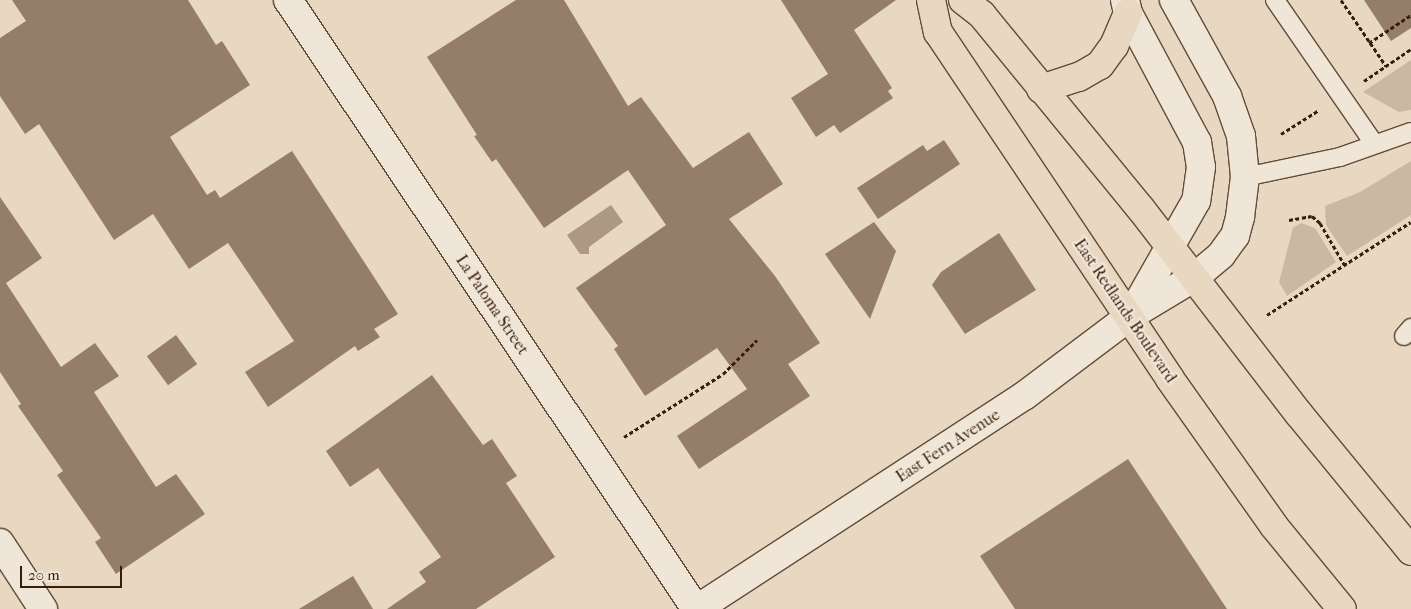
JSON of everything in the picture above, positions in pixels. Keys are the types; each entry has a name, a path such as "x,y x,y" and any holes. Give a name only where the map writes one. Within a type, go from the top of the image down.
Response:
{"main road":[{"name":"East Redlands Boulevard","path":"931,0 938,32 1274,526 1342,609"},
{"path":"963,0 982,15 1195,278 1299,414 1411,551"},
{"path":"1041,89 1079,77 1100,65 1114,46 1127,6"}],"street":[{"name":"La Paloma Street","path":"288,0 696,609"},
{"name":"East Fern Avenue","path":"696,609 1024,396 1130,316 1195,278 1221,255 1235,236 1245,178 1236,115 1174,0"},
{"path":"1127,6 1197,142 1201,167 1196,201 1168,246 1130,316"},
{"path":"0,543 43,609"}],"lane":[{"path":"1275,0 1373,142"},
{"path":"1245,178 1340,156 1373,142 1411,132"}],"path":[{"path":"1341,0 1386,66 1411,50"},
{"path":"1369,43 1411,15"},
{"path":"1289,220 1312,216 1320,223 1344,264"},
{"path":"1267,315 1411,222"},
{"path":"624,437 723,374 757,340"}],"shaded area":[{"path":"1411,60 1411,110 1399,112 1363,92"},
{"path":"1411,161 1411,215 1347,256 1326,225 1325,206 1360,192"},
{"path":"611,205 623,222 589,247 589,254 580,254 567,235"},
{"path":"1301,223 1315,228 1336,262 1287,296 1279,282 1293,228"}],"building":[{"path":"12,0 188,0 216,45 222,41 250,85 170,137 207,195 215,190 220,198 292,151 398,314 374,329 380,337 358,351 355,346 268,407 245,372 294,341 228,243 189,269 153,214 114,240 39,124 25,134 0,96 0,38 26,21"},
{"path":"516,0 564,0 628,106 641,97 693,168 749,132 783,184 729,219 775,276 820,343 788,364 810,396 699,469 677,436 747,389 717,348 645,396 614,349 618,346 576,288 666,225 628,170 544,228 496,159 492,162 474,136 477,135 427,57"},
{"path":"781,0 896,0 854,30 892,88 888,91 893,98 840,133 834,125 816,137 791,98 828,74"},
{"path":"1364,0 1411,0 1411,28 1391,41"},
{"path":"944,140 960,164 878,219 857,188 923,145 927,151"},
{"path":"0,197 42,258 6,283 61,367 95,343 119,376 94,392 156,487 176,474 205,514 116,574 95,542 101,538 57,475 63,471 18,406 21,404 0,372"},
{"path":"874,222 896,251 870,319 825,254"},
{"path":"999,233 1036,290 965,334 932,285 941,272"},
{"path":"176,335 197,364 168,385 147,356"},
{"path":"432,375 483,445 492,439 517,476 506,483 555,557 476,609 387,609 426,582 419,572 441,557 378,468 350,487 326,451"},
{"path":"1128,459 1227,609 1015,609 980,556"},
{"path":"353,576 373,609 299,609"}]}
